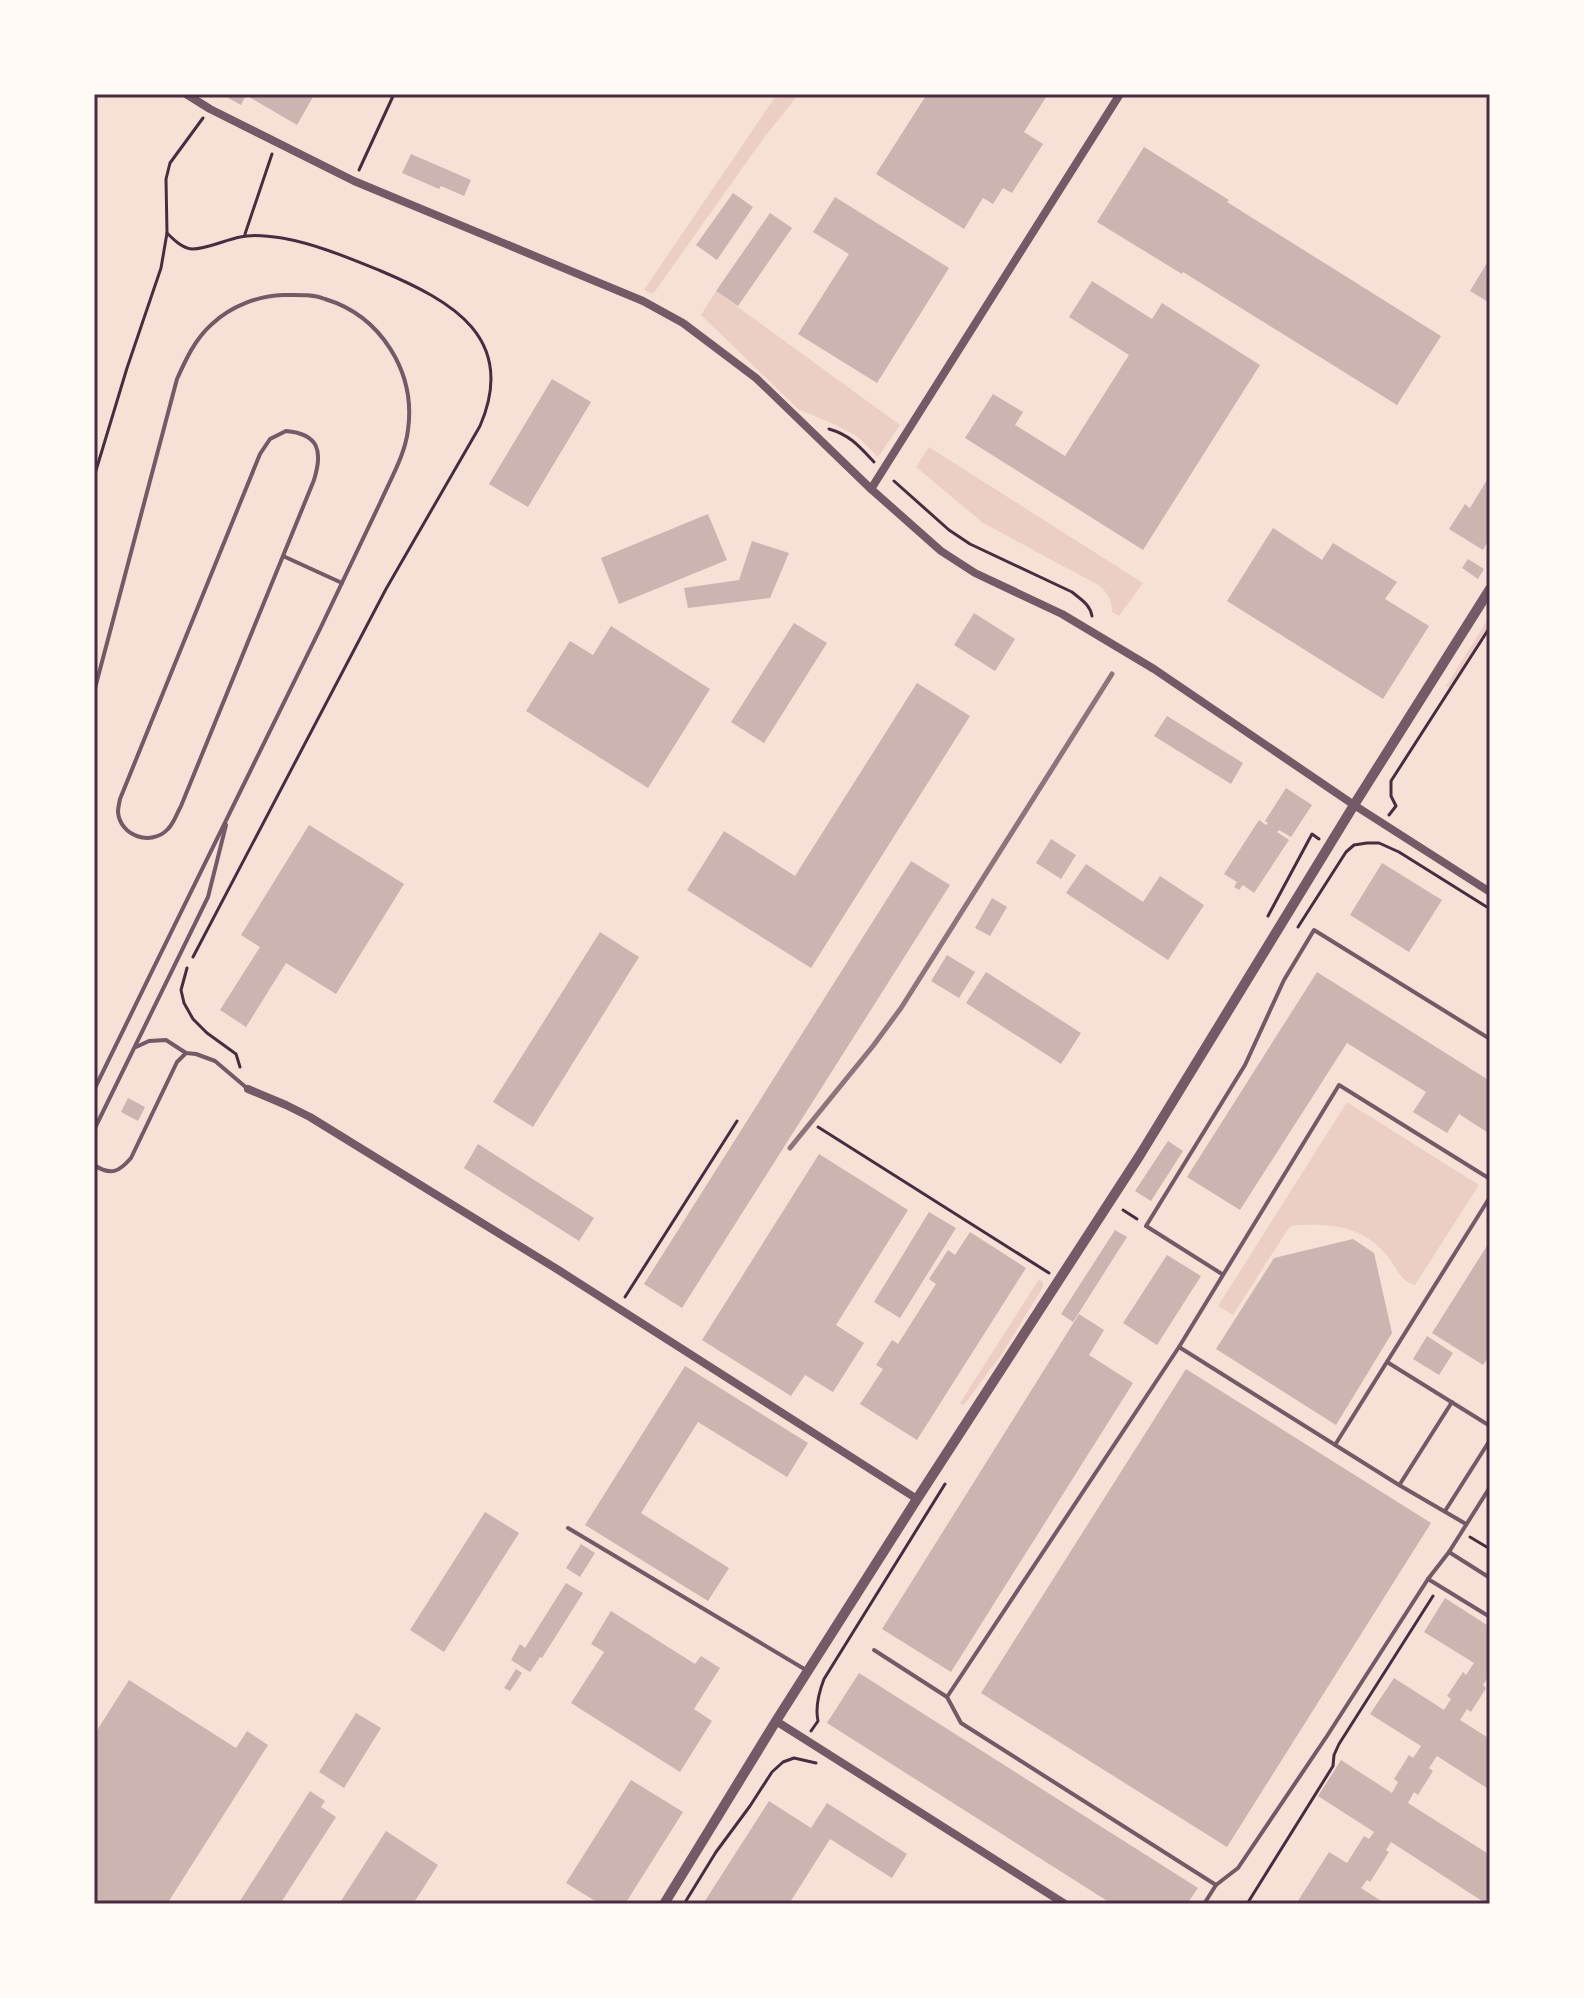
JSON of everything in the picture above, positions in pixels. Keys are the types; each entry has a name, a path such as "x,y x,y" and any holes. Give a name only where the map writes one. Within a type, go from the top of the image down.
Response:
{"street":[{"path":"186,94 354,181 643,301 683,323 756,378 871,489 941,551 975,573 1062,614 1154,669 1354,805 1490,892"},
{"path":"871,489 1120,94"},
{"path":"664,1904 917,1499 1140,1155 1490,589"},
{"path":"248,1089 310,1117 917,1499"},
{"path":"776,1721 1065,1904"}],"lane":[{"path":"94,692 177,379 193,346 213,323 241,304 269,295 301,294 324,298 349,309 373,328 391,349 403,371 409,399 408,432 399,462 94,1090"},
{"path":"286,431 301,432 312,440 318,451 319,465 283,556 171,827 151,839 129,832 118,813 120,799 260,454 270,439 286,431"},
{"path":"283,556 342,583"},
{"path":"94,1130 208,897 228,816"},
{"path":"1223,1274 1146,1226 1245,1065 1284,980 1314,930 1490,1039"},
{"path":"134,1048 149,1041 166,1040 186,1053 215,1061 248,1089"},
{"path":"94,1165 112,1172 122,1168 131,1158 177,1062 186,1053"},
{"path":"947,1697 1179,1347 1339,1085 1490,1179"},
{"path":"1335,1445 1490,1197"},
{"path":"1179,1347 1466,1524"},
{"path":"1387,1362 1490,1426"},
{"path":"1399,1485 1452,1402"},
{"path":"1445,1511 1490,1440"},
{"path":"1204,1904 1216,1885 1238,1868 1490,1487"},
{"path":"568,1528 808,1672"},
{"path":"1449,1552 1490,1578"},
{"path":"1428,1579 1490,1617"},
{"path":"874,1650 947,1697 961,1723 1216,1885"}],"path":[{"path":"354,181 394,94"},
{"path":"94,477 161,268 167,233 166,179 170,163 210,109"},
{"path":"167,233 191,249 244,235 276,143"},
{"path":"828,429 854,441 949,530 970,544 1072,592 1091,610 1093,620 1089,630"},
{"path":"1367,843 1396,806 1391,796 1391,781 1490,627"},
{"path":"1295,932 1346,852 1354,845 1367,843 1379,843 1399,852 1490,909"},
{"path":"618,1308 737,1121"},
{"path":"818,1127 1059,1279"},
{"path":"794,1758 818,1721 819,1692 824,1679 951,1476"},
{"path":"1457,1557 1470,1537 1490,1549"},
{"path":"1247,1904 1333,1766 1339,1744 1439,1586"},
{"path":"684,1904 772,1772 783,1762 794,1758 820,1765"}],"shaded area":[{"path":"777,94 799,94 763,139 653,294 644,290"},
{"path":"716,291 900,425 878,457 858,437 798,409 701,315"},
{"path":"929,447 1143,583 1119,616 1112,612 1109,598 1100,586 983,523 916,467"},
{"path":"1490,616 1490,624 1450,688 1446,686"},
{"path":"1347,1102 1479,1185 1415,1285 1403,1278 1379,1247 1357,1233 1332,1226 1290,1226 1233,1315 1218,1306"},
{"path":"1039,1279 1043,1287 1002,1354 963,1406 960,1403"}],"building":[{"path":"221,94 314,95 297,125 246,95 241,105"},
{"path":"927,94 1048,94 1024,132 1043,144 1012,193 1003,188 993,204 983,198 964,229 876,174"},
{"path":"1144,147 1441,336 1397,405 1097,222"},
{"path":"411,154 471,180 464,196 402,173"},
{"path":"733,193 753,207 717,260 696,245"},
{"path":"835,197 949,268 877,383 798,334 849,254 813,232"},
{"path":"770,213 792,228 738,306 716,291"},
{"path":"1490,258 1490,303 1470,291"},
{"path":"1092,281 1152,319 1162,303 1260,365 1143,550 965,438 993,394 1023,412 1015,425 1065,456 1129,355 1069,317"},
{"path":"552,379 591,402 528,507 489,484"},
{"path":"1490,475 1490,538 1483,550 1449,529 1465,504 1470,508"},
{"path":"708,514 727,560 619,604 601,558"},
{"path":"1273,528 1322,560 1333,543 1397,582 1385,599 1429,626 1383,699 1227,601"},
{"path":"752,541 789,553 770,598 688,608 684,588 739,580"},
{"path":"1468,559 1484,569 1478,579 1462,568"},
{"path":"974,613 1015,639 995,671 954,645"},
{"path":"794,623 827,643 764,743 731,722"},
{"path":"611,626 710,689 648,788 526,711 570,641 593,655"},
{"path":"917,683 970,716 811,968 687,890 724,831 795,876"},
{"path":"1167,716 1243,763 1231,784 1154,736"},
{"path":"1286,788 1312,805 1291,837 1279,830 1277,832 1289,840 1254,893 1243,885 1239,890 1234,887 1237,882 1224,874 1259,820 1266,825 1268,823 1265,821"},
{"path":"309,825 404,884 336,994 286,963 246,1027 220,1010 260,947 241,935"},
{"path":"1051,839 1076,855 1061,879 1036,863"},
{"path":"911,861 950,885 682,1308 644,1284"},
{"path":"1382,863 1442,900 1409,952 1350,915"},
{"path":"1086,864 1143,902 1160,876 1204,905 1168,960 1066,893"},
{"path":"992,898 1007,907 990,936 975,928"},
{"path":"600,932 639,957 533,1127 493,1102"},
{"path":"947,955 975,972 959,998 931,981"},
{"path":"986,972 1081,1033 1061,1064 966,1003"},
{"path":"1317,972 1490,1081 1490,1134 1459,1114 1447,1133 1413,1112 1426,1092 1347,1043 1240,1210 1187,1177"},
{"path":"128,1098 145,1107 138,1121 121,1112"},
{"path":"1168,1141 1183,1151 1151,1201 1135,1191"},
{"path":"478,1144 594,1218 579,1241 464,1168"},
{"path":"819,1154 908,1210 836,1325 864,1343 833,1392 805,1375 791,1396 702,1340"},
{"path":"929,1212 956,1228 900,1318 874,1302"},
{"path":"1115,1230 1127,1237 1073,1322 1061,1314"},
{"path":"970,1232 1026,1268 917,1440 860,1404 883,1369 876,1365 892,1340 898,1344 936,1284 929,1279 948,1250 955,1255"},
{"path":"1353,1239 1374,1253 1392,1333 1336,1425 1216,1349 1274,1258"},
{"path":"1490,1241 1490,1355 1483,1365 1432,1333"},
{"path":"1167,1255 1201,1276 1157,1345 1123,1323"},
{"path":"1079,1314 1104,1330 1089,1355 1133,1383 951,1672 882,1629"},
{"path":"1427,1336 1453,1353 1439,1375 1413,1359"},
{"path":"685,1366 808,1443 787,1477 698,1422 641,1513 729,1568 708,1601 585,1525"},
{"path":"1186,1369 1431,1523 1227,1847 981,1693"},
{"path":"485,1512 519,1533 444,1652 410,1630"},
{"path":"581,1544 595,1553 580,1577 566,1568"},
{"path":"566,1583 583,1593 530,1672 511,1660 520,1644 525,1648"},
{"path":"1445,1598 1490,1627 1490,1674 1483,1685 1486,1688 1471,1712 1467,1709 1460,1720 1490,1739 1490,1790 1437,1756 1429,1768 1433,1771 1418,1795 1414,1792 1408,1803 1490,1855 1490,1904 1480,1904 1482,1901 1391,1842 1386,1850 1389,1852 1370,1882 1367,1880 1361,1888 1386,1904 1296,1904 1329,1852 1347,1863 1364,1836 1369,1839 1374,1832 1318,1796 1341,1760 1392,1793 1398,1782 1394,1779 1409,1755 1413,1758 1421,1746 1370,1714 1394,1678 1444,1710 1451,1699 1447,1696 1463,1672 1466,1675 1474,1663 1424,1632"},
{"path":"611,1611 695,1664 701,1656 720,1668 694,1709 712,1721 680,1772 571,1703 604,1652 591,1644"},
{"path":"516,1669 522,1673 510,1691 504,1688"},
{"path":"859,1673 1198,1888 1187,1904 1112,1904 827,1723"},
{"path":"129,1680 236,1748 247,1731 268,1745 167,1904 94,1904 94,1735"},
{"path":"356,1713 381,1728 344,1788 319,1772"},
{"path":"631,1780 683,1812 625,1904 600,1904 566,1883"},
{"path":"310,1791 325,1801 321,1807 336,1817 280,1904 238,1904"},
{"path":"769,1801 811,1828 827,1803 907,1854 892,1878 830,1839 789,1904 703,1904"},
{"path":"386,1831 438,1865 413,1904 339,1904"}],"railway":[{"path":"790,1148 901,1008 1112,674"}]}
